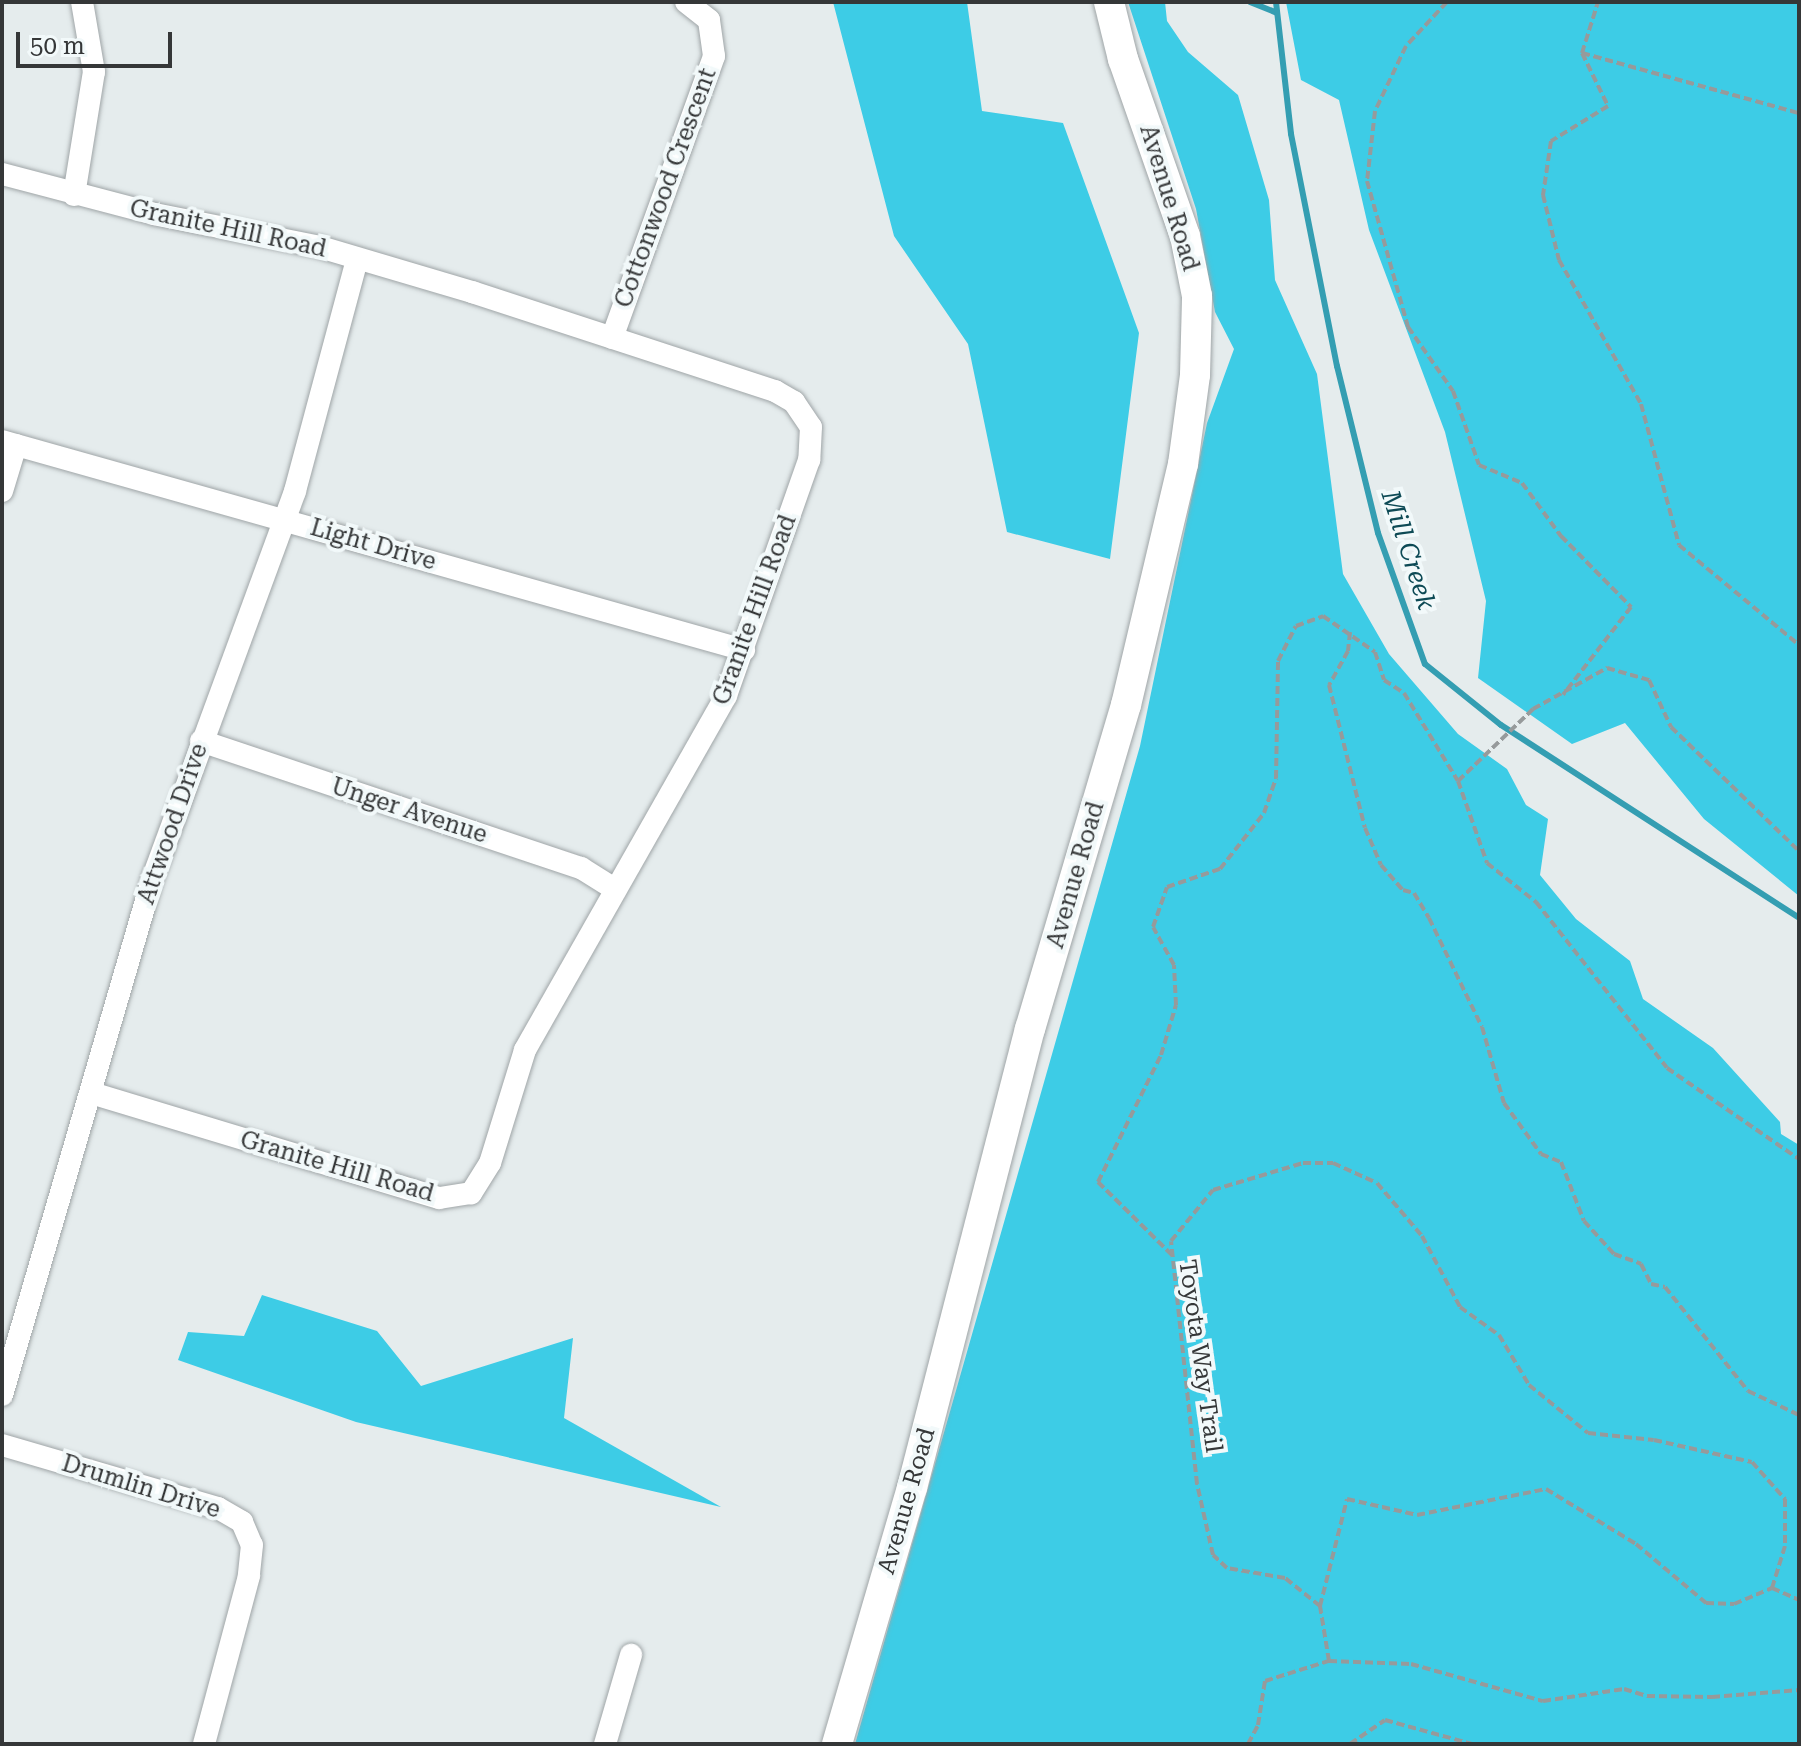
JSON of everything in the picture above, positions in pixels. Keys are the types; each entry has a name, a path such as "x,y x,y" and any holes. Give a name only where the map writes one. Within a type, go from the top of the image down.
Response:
{"street":[{"path":"74,195 94,72 82,2"},
{"name":"Cottonwood Crescent","path":"612,338 714,56 709,20 686,2"},
{"name":"Avenue Road","path":"837,1744 912,1488 1030,1029 1126,705 1183,464 1195,375 1197,296 1185,236 1123,59 1109,2"},
{"name":"Granite Hill Road","path":"2,174 74,195 357,259 612,338 775,391 794,402 811,427 809,460 744,650 700,744 613,888 525,1050 483,1179 457,1199 439,1198 91,1093"},
{"name":"Attwood Drive","path":"2,1395 152,880 281,520 295,491 357,259"},
{"path":"2,491 9,443"},
{"name":"Light Drive","path":"9,443 744,650"},
{"name":"Unger Avenue","path":"201,741 581,868 613,888"},
{"name":"Drumlin Drive","path":"2,1445 218,1508 242,1522 252,1545 249,1576 204,1744"},
{"path":"605,1744 631,1655"}],"path":[{"path":"1447,2 1406,46 1375,111 1367,181 1408,327 1453,391 1479,465 1522,483 1561,536 1631,607 1563,695"},
{"path":"1598,2 1582,53 1608,106 1551,141 1543,195 1559,260 1641,404 1679,545 1799,645"},
{"path":"1582,53 1799,113"},
{"name":"Toyota Way Trail","path":"1320,1606 1285,1578 1227,1568 1213,1555 1197,1484 1172,1255 1098,1182 1161,1055 1176,1005 1174,965 1153,927 1167,887 1220,869 1264,813 1276,778 1278,661 1296,626 1323,616 1375,652 1384,680 1404,693 1458,781 1487,863 1536,902 1667,1068 1799,1159"},
{"path":"1350,632 1348,651 1329,685 1365,828 1381,865 1403,890 1414,893 1429,918 1482,1027 1504,1103 1541,1154 1561,1162 1584,1221 1614,1254 1641,1264 1651,1284 1665,1287 1748,1391 1799,1415"},
{"path":"1458,781 1519,720 1607,668 1649,680 1671,727 1799,851"},
{"path":"1172,1255 1171,1241 1213,1190 1303,1163 1333,1163 1377,1183 1422,1236 1460,1307 1499,1335 1529,1385 1563,1415 1588,1433 1654,1440 1752,1462 1785,1499 1785,1546 1772,1588"},
{"path":"1329,1661 1320,1606 1347,1499 1417,1515 1546,1489 1636,1544 1706,1603 1734,1604 1772,1588 1799,1600"},
{"path":"1248,1744 1258,1725 1265,1681 1329,1661 1411,1664 1543,1701 1624,1689 1647,1696 1712,1697 1799,1690"},
{"path":"1350,1744 1385,1720 1472,1744"}],"shaded area":[{"path":"833,2 967,2 982,111 1063,123 1139,333 1110,559 1007,532 968,344 894,236"},
{"path":"1128,2 1165,2 1167,21 1188,52 1238,95 1269,200 1275,280 1317,374 1343,574 1389,654 1458,734 1507,769 1526,805 1548,819 1540,875 1576,919 1630,961 1643,999 1713,1048 1780,1122 1781,1134 1799,1145 1799,1744 855,1744 1140,746 1207,423 1234,349 1215,312 1196,209"},
{"path":"1286,2 1799,2 1799,896 1704,819 1625,723 1572,744 1478,678 1486,601 1445,432 1369,230 1339,100 1301,80"},
{"path":"262,1295 377,1331 421,1386 573,1338 564,1418 721,1507 356,1422 178,1360 188,1332 244,1336"}],"waterway":[{"path":"1250,2 1277,13"},
{"name":"Mill Creek","path":"1276,2 1291,134 1337,366 1378,533 1425,664 1501,725 1799,918"}]}
